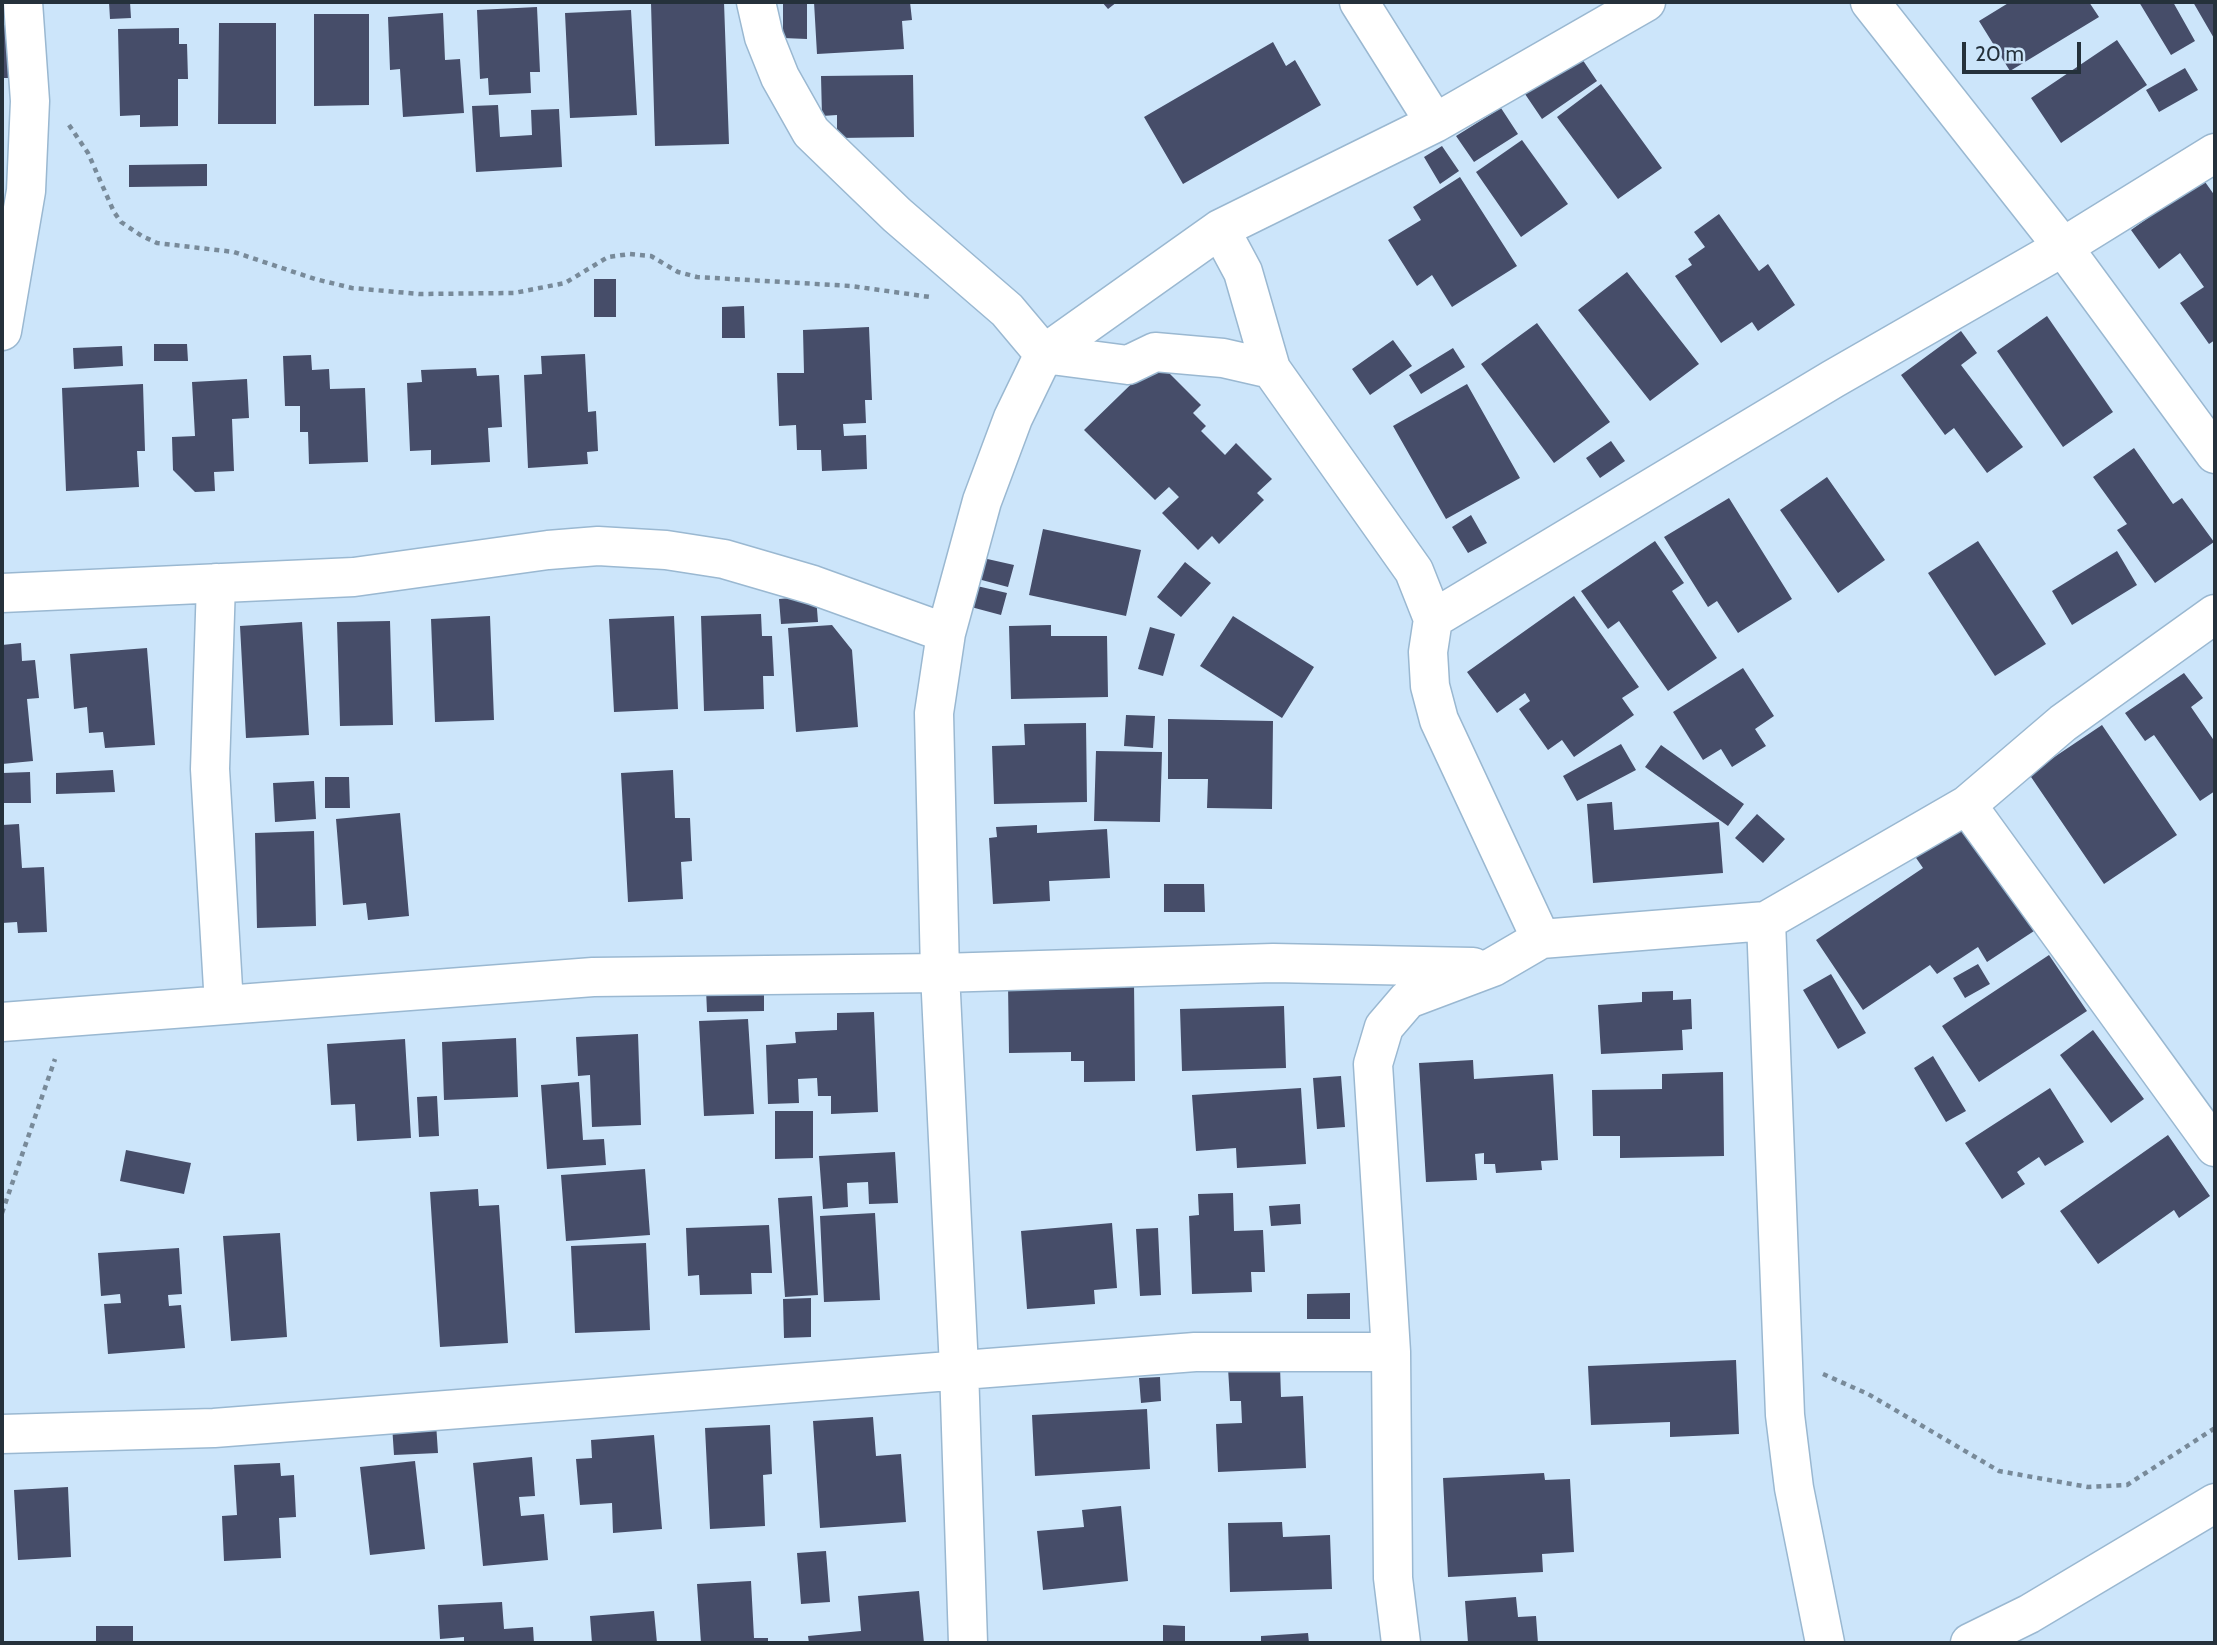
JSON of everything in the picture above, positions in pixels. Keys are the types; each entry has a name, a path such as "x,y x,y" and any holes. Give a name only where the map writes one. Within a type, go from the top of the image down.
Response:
{"street":[{"path":"2,331 26,191 30,101 23,2"},
{"path":"756,2 764,37 780,77 811,132 897,215 1007,310 1044,354 1128,365 1155,352 1223,358 1271,369"},
{"path":"1359,2 1435,123"},
{"path":"968,1643 959,1368 940,973 934,713 946,633 982,501 1013,418 1044,354 1220,229 1435,123 1646,2"},
{"path":"1870,2 2063,247 2215,454"},
{"path":"1433,620 1833,379 2063,247 2215,153"},
{"path":"1220,229 1243,272 1271,369 1415,571 1433,620 1428,652 1430,686 1439,720 1541,939"},
{"path":"2,593 354,577 548,550 597,546 666,550 724,559 813,585 946,633"},
{"path":"216,583 210,769 225,1005"},
{"path":"1401,1643 1393,1577 1391,1352 1373,1064 1384,1027 1408,999 1493,967 1541,939 1766,921 1968,805 2063,723 2215,614"},
{"path":"1968,805 2215,1147"},
{"path":"1766,921 1780,1354 1794,1488 1825,1643"},
{"path":"2,1022 593,978 940,973 1273,963 1493,967"},
{"path":"2,1434 214,1428 959,1368 1195,1352 1391,1352"},
{"path":"1970,1643 2029,1614 2215,1503"}],"path":[{"path":"30,101 57,115 74,131 114,212 121,222 142,236 157,243 234,253 328,283 419,295 514,293 565,283 608,257 630,254 651,256 678,272 697,277 851,286 933,298"},
{"path":"2,1213 27,1147 68,1019"},
{"path":"1780,1354 1868,1394 1992,1468 2055,1482 2101,1488 2123,1486 2215,1428"}],"building":[{"path":"109,2 130,2 131,18 110,19"},
{"path":"724,2 729,144 655,146 651,3"},
{"path":"783,2 807,2 807,39 783,38"},
{"path":"814,2 910,2 912,20 902,21 904,49 817,54"},
{"path":"1102,2 1117,2 1108,9"},
{"path":"2010,2 2089,2 2099,17 2010,71 1979,21"},
{"path":"2139,2 2173,2 2195,41 2171,55"},
{"path":"2193,2 2215,2 2215,40"},
{"path":"537,7 540,72 530,72 531,93 489,95 488,78 480,79 477,10"},
{"path":"631,10 637,115 570,118 565,13"},
{"path":"443,13 445,60 460,59 464,113 403,117 400,69 390,70 388,17"},
{"path":"314,14 369,14 369,105 314,106"},
{"path":"219,23 276,23 276,124 218,124"},
{"path":"2,25 6,25 10,78 2,78"},
{"path":"179,28 179,44 187,44 188,79 178,79 178,126 140,127 140,115 120,116 118,29"},
{"path":"2117,40 2147,85 2061,143 2031,98"},
{"path":"1273,42 1286,66 1295,60 1321,105 1183,184 1144,117"},
{"path":"1580,56 1597,81 1542,119 1525,94"},
{"path":"2185,68 2198,90 2159,112 2146,90"},
{"path":"913,75 914,137 837,138 837,115 822,116 821,76"},
{"path":"1601,84 1662,168 1618,199 1557,117"},
{"path":"498,105 500,137 532,135 531,110 559,109 562,167 476,172 472,106"},
{"path":"1501,108 1518,134 1474,162 1456,136"},
{"path":"1522,140 1568,204 1521,237 1476,172"},
{"path":"1442,146 1459,171 1440,184 1424,157"},
{"path":"207,164 207,186 129,187 129,165"},
{"path":"1460,177 1517,266 1452,307 1432,275 1417,286 1388,240 1421,220 1413,207"},
{"path":"2203,179 2215,196 2215,340 2209,344 2180,303 2204,287 2180,253 2159,269 2131,230"},
{"path":"1719,214 1759,271 1768,264 1795,305 1758,331 1752,322 1721,343 1675,276 1692,265 1688,259 1705,247 1694,232"},
{"path":"1627,272 1699,364 1650,401 1578,310"},
{"path":"594,279 616,279 616,317 594,317"},
{"path":"744,306 745,338 722,338 722,307"},
{"path":"2047,316 2113,412 2063,447 1997,351"},
{"path":"1537,323 1610,422 1554,463 1481,364"},
{"path":"869,327 872,400 865,400 866,423 843,424 844,436 866,435 867,469 822,471 821,450 797,450 796,425 779,426 777,373 804,373 803,330"},
{"path":"1961,331 1977,353 1961,365 2023,447 1987,473 1954,428 1945,435 1901,375"},
{"path":"1393,340 1412,366 1370,395 1352,369"},
{"path":"154,344 187,344 188,361 154,361"},
{"path":"122,346 123,366 74,369 73,348"},
{"path":"1453,348 1465,367 1421,394 1409,375"},
{"path":"585,354 588,412 596,411 598,451 587,452 588,464 528,468 524,375 542,374 541,356"},
{"path":"311,355 312,370 329,369 330,389 365,388 368,462 309,464 308,432 300,432 300,406 285,406 283,356"},
{"path":"1156,360 1201,405 1193,413 1206,426 1201,431 1225,455 1236,443 1272,479 1257,493 1264,500 1219,544 1212,536 1198,550 1162,513 1179,497 1169,487 1155,500 1084,430"},
{"path":"476,368 477,376 499,375 502,427 488,428 490,462 431,465 431,450 410,451 407,383 422,382 421,370"},
{"path":"247,379 249,418 232,419 234,471 214,472 215,491 195,492 173,470 172,437 195,436 192,382"},
{"path":"143,384 145,451 137,451 139,487 66,491 62,388"},
{"path":"1467,384 1520,478 1446,519 1393,426"},
{"path":"1611,441 1625,461 1600,478 1586,458"},
{"path":"2134,448 2173,504 2182,498 2214,542 2155,583 2117,530 2127,524 2093,477"},
{"path":"1827,477 1885,560 1838,593 1780,510"},
{"path":"1729,498 1792,599 1738,633 1717,601 1708,607 1664,537"},
{"path":"1471,515 1487,543 1468,553 1452,527"},
{"path":"1043,529 1141,550 1126,616 1029,595"},
{"path":"1655,541 1684,583 1672,591 1717,658 1668,691 1619,621 1608,629 1581,591"},
{"path":"1978,541 2046,644 1995,676 1928,573"},
{"path":"2117,551 2137,585 2072,625 2052,591"},
{"path":"983,558 1014,565 1008,587 978,579"},
{"path":"1185,562 1211,583 1181,617 1157,597"},
{"path":"977,586 1007,593 1001,615 971,607"},
{"path":"816,596 818,622 781,624 779,599"},
{"path":"1574,596 1639,687 1622,698 1634,715 1574,757 1562,740 1548,750 1519,709 1530,701 1525,693 1497,713 1467,672"},
{"path":"761,614 762,636 772,636 774,676 763,676 764,709 704,711 701,616"},
{"path":"490,616 494,720 435,722 431,619"},
{"path":"674,616 678,709 614,712 609,619"},
{"path":"1233,616 1314,667 1282,718 1200,666"},
{"path":"390,621 393,725 340,726 337,622"},
{"path":"302,622 309,735 246,738 240,626"},
{"path":"832,625 852,650 858,727 796,732 788,628"},
{"path":"1051,625 1051,636 1107,636 1108,697 1011,699 1009,626"},
{"path":"1150,627 1175,634 1163,676 1138,669"},
{"path":"21,643 22,661 35,660 39,698 27,699 33,761 2,764 2,645"},
{"path":"147,648 155,745 105,748 103,732 89,733 87,707 74,709 70,654"},
{"path":"1743,668 1774,716 1755,729 1766,746 1732,767 1721,749 1703,760 1673,712"},
{"path":"2184,673 2203,698 2191,707 2215,742 2215,791 2200,801 2154,735 2145,741 2125,713"},
{"path":"1126,715 1155,716 1153,748 1124,746"},
{"path":"1168,719 1273,721 1272,809 1207,808 1208,779 1168,779"},
{"path":"1086,723 1087,802 994,804 992,746 1025,745 1024,724"},
{"path":"2102,725 2177,835 2104,884 2029,774"},
{"path":"1621,744 1636,770 1577,801 1563,776"},
{"path":"1661,745 1744,804 1728,826 1645,767"},
{"path":"1096,751 1162,752 1160,822 1094,821"},
{"path":"113,770 115,792 56,794 56,773"},
{"path":"673,770 675,818 690,818 692,861 681,862 683,899 628,902 621,773"},
{"path":"30,772 31,803 2,803 2,773"},
{"path":"325,777 349,777 350,808 325,808"},
{"path":"314,781 316,819 275,822 273,783"},
{"path":"1612,802 1614,830 1719,822 1723,873 1593,883 1587,804"},
{"path":"400,813 409,916 368,920 366,903 343,905 336,819"},
{"path":"1757,814 1785,839 1763,863 1735,838"},
{"path":"1959,820 2034,931 1987,962 1978,947 1937,974 1930,965 1863,1010 1816,940 1923,868 1912,852"},
{"path":"19,824 22,868 44,867 47,932 18,933 17,922 2,923 2,825"},
{"path":"1037,825 1037,833 1107,829 1110,878 1049,881 1050,901 993,904 989,838 997,837 996,827"},
{"path":"314,831 316,926 257,928 255,833"},
{"path":"1164,884 1204,884 1205,912 1164,912"},
{"path":"2049,955 2087,1011 1979,1082 1942,1026"},
{"path":"1978,964 1990,984 1965,998 1953,978"},
{"path":"1831,974 1866,1033 1838,1049 1803,990"},
{"path":"1134,982 1135,1081 1084,1082 1084,1061 1071,1061 1071,1052 1009,1053 1008,984"},
{"path":"764,988 764,1011 707,1012 706,989"},
{"path":"1673,991 1673,1000 1691,999 1692,1029 1682,1030 1683,1050 1601,1054 1598,1005 1642,1002 1642,992"},
{"path":"1284,1006 1286,1068 1182,1071 1180,1009"},
{"path":"874,1012 878,1112 831,1114 831,1096 818,1096 817,1078 798,1079 799,1103 768,1104 766,1045 796,1043 795,1032 837,1030 837,1013"},
{"path":"748,1019 754,1114 704,1116 699,1021"},
{"path":"2093,1030 2144,1099 2111,1123 2060,1055"},
{"path":"638,1034 641,1125 592,1127 590,1075 578,1076 576,1037"},
{"path":"516,1038 518,1097 444,1100 442,1042"},
{"path":"405,1039 411,1138 357,1141 355,1104 331,1105 327,1044"},
{"path":"1933,1056 1966,1111 1946,1122 1914,1068"},
{"path":"1473,1060 1474,1079 1553,1074 1558,1160 1541,1161 1542,1170 1496,1173 1495,1164 1484,1164 1484,1153 1475,1154 1477,1180 1426,1182 1419,1063"},
{"path":"1723,1072 1724,1156 1620,1158 1620,1136 1593,1136 1592,1090 1662,1089 1662,1074"},
{"path":"1341,1076 1345,1127 1317,1129 1313,1078"},
{"path":"579,1082 583,1140 604,1139 606,1165 547,1169 541,1085"},
{"path":"1301,1088 1306,1164 1237,1168 1236,1148 1196,1151 1192,1095"},
{"path":"2050,1088 2084,1142 2045,1166 2039,1157 2017,1172 2025,1184 2002,1199 1965,1143"},
{"path":"437,1096 439,1136 419,1137 417,1097"},
{"path":"775,1111 813,1111 813,1158 775,1159"},
{"path":"2168,1135 2210,1196 2179,1218 2174,1210 2098,1264 2060,1211"},
{"path":"126,1150 191,1163 184,1194 120,1181"},
{"path":"895,1152 898,1203 869,1204 868,1182 847,1183 848,1207 823,1209 819,1156"},
{"path":"645,1169 650,1235 566,1241 561,1175"},
{"path":"478,1189 479,1206 499,1205 508,1343 440,1347 430,1192"},
{"path":"1233,1193 1234,1231 1263,1230 1265,1272 1251,1272 1252,1292 1192,1294 1189,1216 1199,1215 1198,1194"},
{"path":"812,1196 818,1295 785,1297 778,1198"},
{"path":"1300,1204 1301,1224 1271,1226 1269,1206"},
{"path":"875,1213 880,1300 824,1302 820,1216"},
{"path":"1112,1223 1117,1288 1094,1290 1095,1304 1027,1309 1021,1231"},
{"path":"769,1225 772,1273 751,1273 752,1294 700,1295 699,1275 688,1276 686,1228"},
{"path":"1158,1228 1161,1295 1140,1296 1136,1229"},
{"path":"280,1233 287,1337 231,1341 223,1236"},
{"path":"646,1243 650,1330 575,1333 571,1246"},
{"path":"179,1248 182,1294 168,1295 169,1306 181,1305 185,1348 108,1354 104,1304 121,1303 120,1294 101,1296 98,1253"},
{"path":"1350,1293 1350,1319 1307,1319 1307,1294"},
{"path":"811,1298 811,1337 784,1338 783,1299"},
{"path":"1736,1360 1739,1434 1670,1437 1670,1422 1591,1425 1588,1366"},
{"path":"1280,1366 1281,1397 1303,1396 1306,1468 1218,1472 1216,1424 1242,1423 1241,1401 1230,1401 1228,1368"},
{"path":"1160,1377 1161,1401 1141,1403 1139,1378"},
{"path":"1147,1409 1150,1469 1035,1476 1032,1415"},
{"path":"873,1417 876,1456 901,1454 906,1522 820,1528 813,1421"},
{"path":"436,1423 438,1453 394,1455 392,1425"},
{"path":"770,1425 772,1474 763,1475 765,1526 710,1529 705,1428"},
{"path":"654,1435 662,1529 613,1533 612,1503 580,1505 576,1459 592,1458 591,1440"},
{"path":"532,1457 535,1496 519,1497 521,1516 544,1514 548,1560 483,1566 473,1463"},
{"path":"415,1461 425,1549 370,1555 360,1467"},
{"path":"280,1463 281,1476 294,1475 296,1517 279,1518 281,1558 224,1561 222,1516 237,1515 234,1465"},
{"path":"1544,1473 1545,1480 1570,1479 1574,1552 1542,1554 1543,1572 1448,1577 1443,1478"},
{"path":"68,1487 71,1557 18,1560 14,1490"},
{"path":"1121,1506 1128,1581 1043,1590 1037,1531 1084,1527 1082,1510"},
{"path":"1282,1522 1283,1537 1330,1535 1332,1589 1230,1592 1228,1523"},
{"path":"826,1551 830,1602 801,1604 797,1553"},
{"path":"751,1581 754,1638 768,1638 768,1643 701,1643 697,1584"},
{"path":"919,1591 924,1643 809,1643 808,1636 861,1631 858,1596"},
{"path":"1516,1597 1518,1617 1536,1616 1538,1643 1468,1643 1465,1601"},
{"path":"502,1602 504,1629 533,1627 534,1643 464,1643 464,1637 440,1639 438,1605"},
{"path":"654,1611 657,1643 592,1643 590,1616"},
{"path":"1163,1625 1185,1626 1185,1643 1163,1643"},
{"path":"96,1626 133,1626 133,1643 96,1643"},
{"path":"1308,1633 1309,1643 1261,1643 1261,1636"}]}
